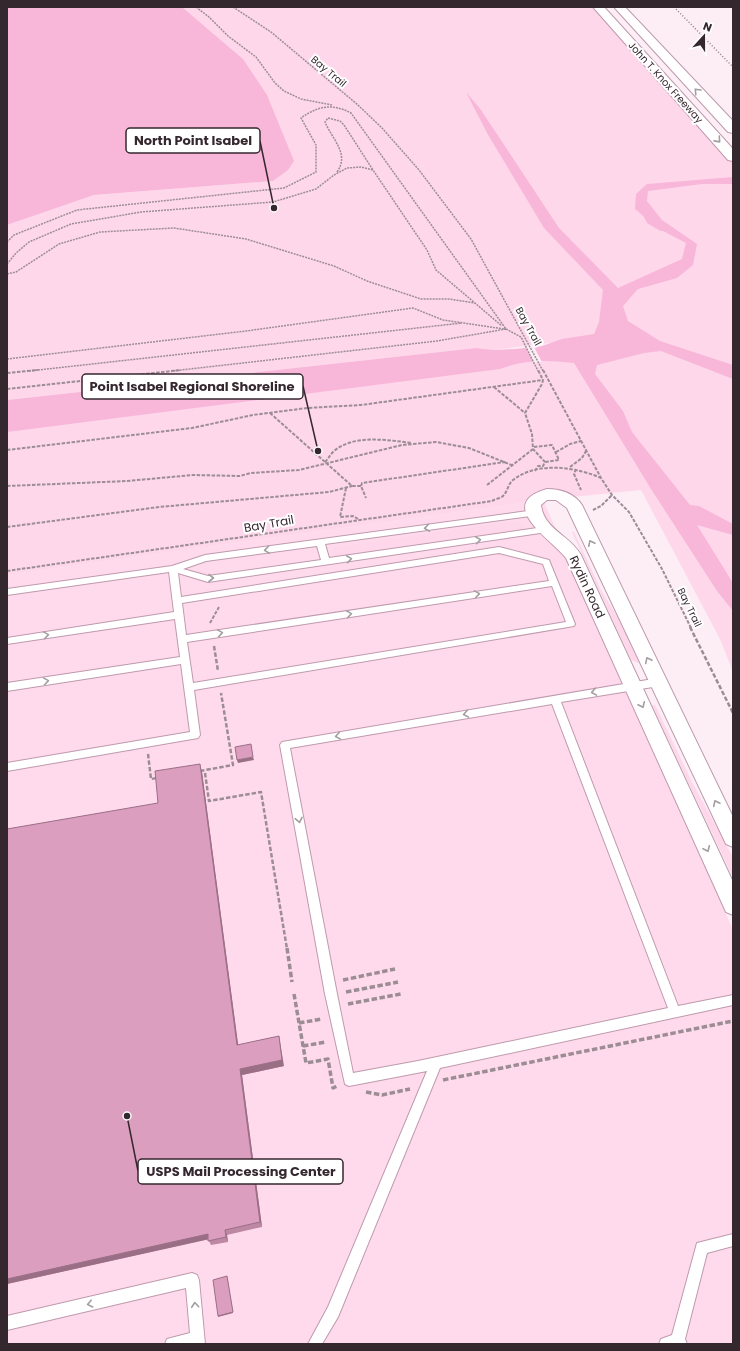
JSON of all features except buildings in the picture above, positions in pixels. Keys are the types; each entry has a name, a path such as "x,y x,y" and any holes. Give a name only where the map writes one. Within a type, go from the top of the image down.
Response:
{"highway":[{"name":"John T. Knox Freeway","path":"598,7 733,157"},
{"name":"John T. Knox Freeway","path":"619,7 733,130"}],"street":[{"name":"Rydin Road","path":"733,838 577,512 567,498 551,494 544,495 536,500 533,505 535,513 544,530 573,555 733,905"}],"lane":[{"path":"7,592 173,569 205,558 535,513"},
{"path":"173,569 208,579 544,530"},
{"path":"320,542 326,562"},
{"path":"177,601 499,550 546,562 571,624 188,687"},
{"path":"7,767 194,735 173,569"},
{"path":"182,639 554,582"},
{"path":"7,640 178,614"},
{"path":"7,687 184,660"},
{"path":"659,682 285,745 331,994 349,1080 733,1000"},
{"path":"555,699 675,1013"},
{"path":"315,1344 333,1312 436,1063"},
{"path":"675,1342 702,1248 733,1240"},
{"path":"7,1323 192,1280 198,1341 172,1344"}],"path":[{"path":"196,7 210,17 226,34 242,44 263,65 265,71 283,91 309,101 339,106 351,113 506,329"},
{"name":"Bay Trail","path":"233,7 271,32 358,105 382,128 419,170 471,240 541,365 601,478 612,494 629,512 662,569 733,713"},
{"path":"7,242 14,235 77,210 284,188 316,172 316,146 301,118 316,107 339,106"},
{"path":"7,264 16,253 29,242 56,229 71,224 142,212 273,202 316,189 340,170 341,149 327,128 325,122 328,118 340,121 427,250 436,270 506,329 521,337 537,365 543,380 542,386 525,413"},
{"path":"334,175 353,166 373,170"},
{"path":"7,274 16,272 59,244 93,234 174,228 246,239 334,266 367,281 421,299 450,300 476,304"},
{"path":"7,359 230,333 413,308 443,320 506,329"},
{"path":"7,373 467,323"},
{"path":"7,389 437,341 506,329"},
{"path":"7,450 192,428 270,412 361,405 543,380"},
{"path":"494,387 510,398 525,413 532,434 533,448 544,462"},
{"path":"270,412 352,486"},
{"path":"325,463 333,451 361,441 377,440 417,443 436,442 450,444 487,454 514,466"},
{"path":"556,452 581,440"},
{"path":"7,486 127,481 193,475 240,476 251,473 299,470 417,443"},
{"path":"487,485 496,477 514,466 533,448 552,445 559,460 544,462 543,466 538,466 535,471"},
{"path":"570,468 582,458 586,452"},
{"path":"7,527 159,507 329,492 352,486 361,486 362,483 505,462"},
{"name":"Bay Trail","path":"7,571 495,500 505,494 508,486 515,479 535,471 570,468 588,472 601,478"},
{"path":"361,486 366,498"},
{"path":"346,488 340,517 353,516 358,519"},
{"path":"577,512 592,510 601,506 612,494"},
{"path":"205,773 209,801 261,792 292,982"},
{"path":"343,980 395,969"},
{"path":"331,994 398,982"},
{"path":"294,994 306,1063 328,1059 332,1088 349,1080 370,1095 381,1095 419,1087 429,1083 733,1021"},
{"path":"299,1023 335,1011 401,994"},
{"path":"303,1046 340,1040"}],"shaded area":[{"path":"7,7 182,7 243,59 267,95 294,161 288,170 273,181 94,195 7,225"},
{"path":"182,7 598,7 733,157 733,672 720,639 641,490 543,500 7,575 7,414 562,349 549,343 494,350 476,348 7,400 7,225 94,195 273,181 243,59"},
{"path":"466,92 481,110 559,228 618,288 682,259 686,243 659,229 635,209 636,194 647,184 733,177 733,184 702,184 648,191 647,201 662,220 697,244 693,265 677,278 638,289 623,306 628,321 660,341 733,365 733,379 661,351 644,353 597,365 595,374 623,411 632,432 690,505 699,506 733,524 733,535 697,525 733,583 733,611 717,591 651,489 574,363 536,361 519,363 500,369 7,432 7,400 476,348 494,350 542,346 562,339 594,334 599,322 603,290 544,228 487,133"},
{"path":"543,500 733,930 733,1344 7,1344 7,575"},
{"path":"516,521 522,523 524,526 523,529 338,557 332,555 330,552 335,547"},
{"path":"572,532 574,532 601,590 622,624 640,660 638,663 631,660"},
{"path":"652,705 655,705 693,784 733,857 733,878"}],"pier":[{"path":"533,345 542,362 534,363 525,346"}],"waterway":[{"path":"644,213 649,222 661,229"}],"railway":[{"path":"674,7 733,67"}],"place":[{"name":"North Point Isabel","path":"274,208"},
{"name":"Point Isabel Regional Shoreline","path":"318,451"},
{"name":"USPS Mail Processing Center","path":"127,1116"}]}
